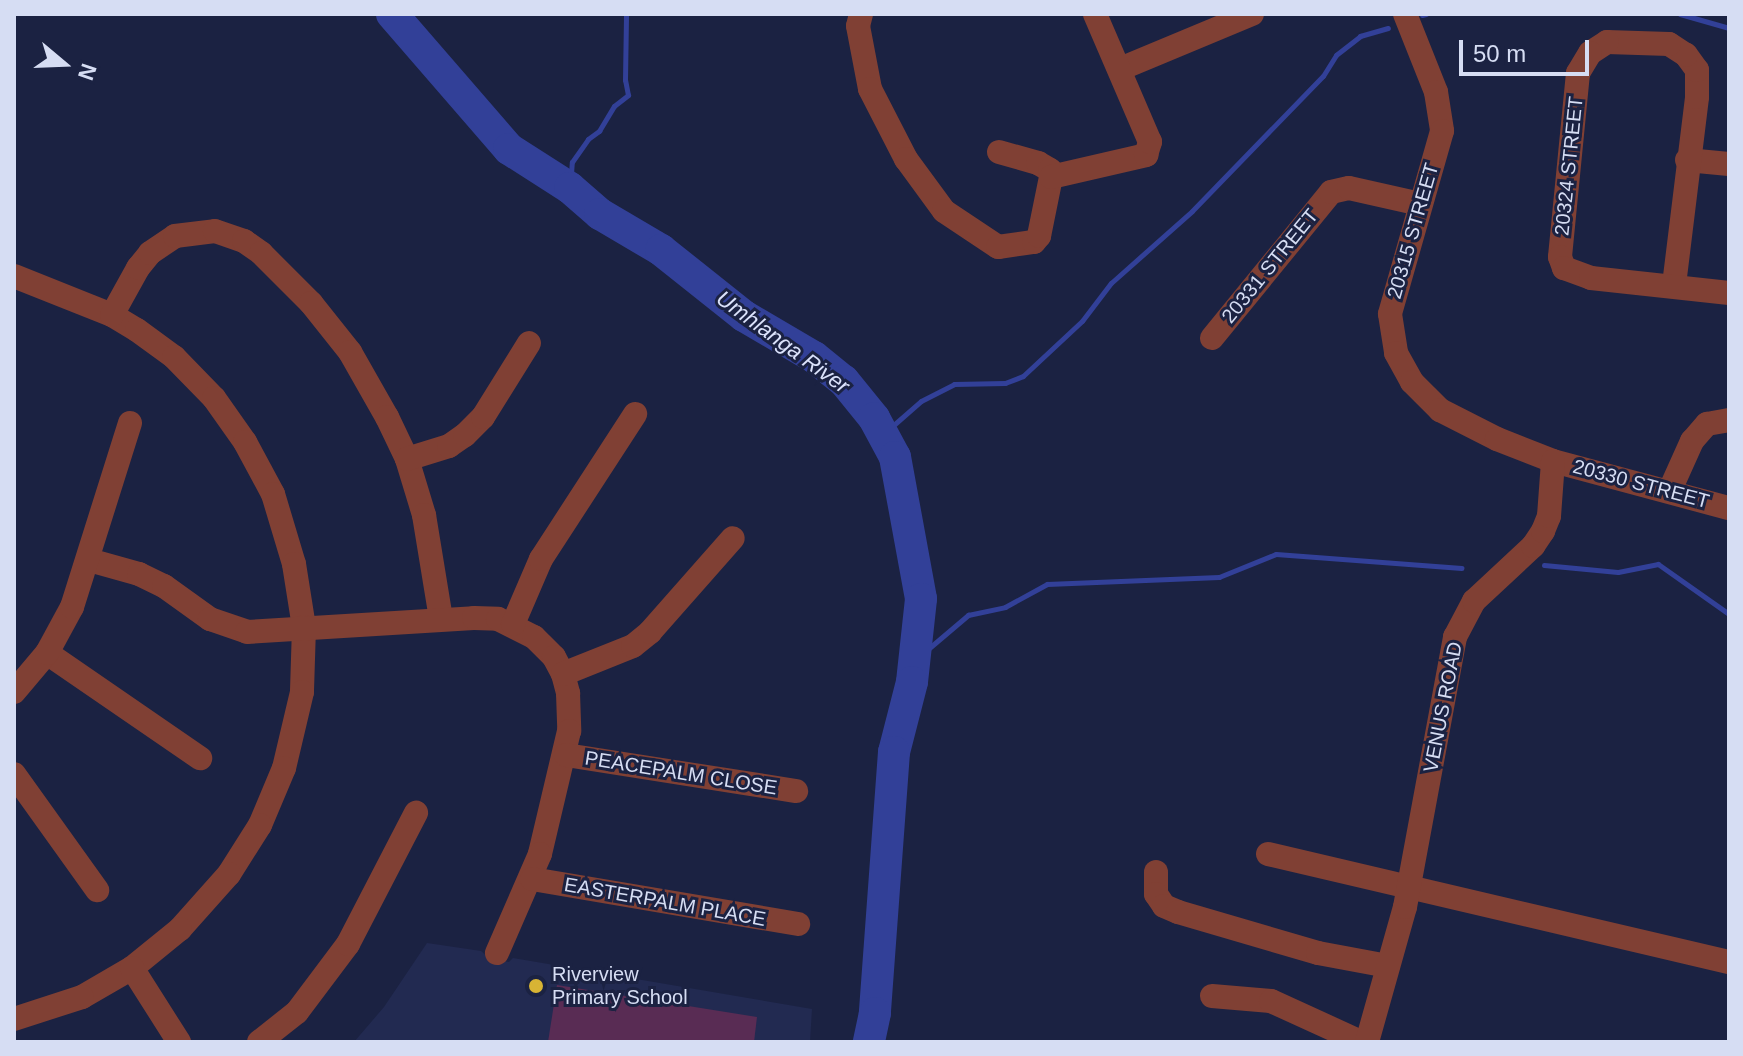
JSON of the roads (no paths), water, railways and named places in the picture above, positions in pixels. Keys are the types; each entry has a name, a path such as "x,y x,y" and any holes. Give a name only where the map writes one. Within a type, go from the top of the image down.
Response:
{"street":[{"path":"861,14 859,39 870,89 886,127 922,185 944,211 998,247 1034,242 1039,236 1050,170 1038,163 999,152"},
{"path":"1051,177 1146,155 1150,142 1095,14"},
{"path":"1120,69 1252,14"},
{"name":"20315 STREET","path":"1405,14 1436,92 1442,131 1390,314 1390,335 1403,369 1423,395 1457,421 1553,461"},
{"name":"20324 STREET","path":"1674,285 1697,70 1686,55 1669,44 1607,42 1590,53 1578,73 1560,257 1564,268 1591,278 1729,293"},
{"path":"1687,160 1729,164"},
{"name":"20331 STREET","path":"1212,338 1331,192 1349,188 1420,204"},
{"path":"112,315 138,268 150,253 175,236 215,231 244,241 290,280 350,352 407,459 430,541 441,619"},
{"path":"14,276 112,315 184,367 214,398 245,442 284,522 304,627 302,692 295,730 260,825 209,899 180,929 132,968 82,997 14,1019"},
{"path":"407,459 449,446 465,435 483,417 529,343"},
{"path":"513,624 541,559 635,414"},
{"path":"1670,490 1692,441 1707,424 1729,420"},
{"path":"14,692 47,653 69,614 89,560 130,423"},
{"name":"20330 STREET","path":"1553,461 1729,508"},
{"name":"VENUS ROAD","path":"1364,1042 1408,889 1455,637 1474,601 1533,546 1543,531 1549,516 1553,461"},
{"path":"563,674 633,646 650,632 733,538"},
{"path":"89,560 139,574 164,586 225,627 247,632 441,619 498,619 513,624 554,657 563,674 570,712 566,755 532,879 497,953"},
{"path":"47,653 200,758"},
{"name":"PEACEPALM CLOSE","path":"566,755 796,791"},
{"path":"14,774 97,890"},
{"path":"259,1042 297,1012 348,944 389,872 416,813"},
{"path":"1268,854 1729,962"},
{"path":"1156,872 1156,894 1164,906 1178,912 1318,953 1388,966"},
{"name":"EASTERPALM PLACE","path":"532,879 798,924"},
{"path":"132,968 179,1042"},
{"path":"1212,996 1271,1001 1364,1042"}],"waterway":[{"name":"Umhlanga River","path":"392,14 509,149 570,188 600,214 661,250 744,316 814,357 844,381 874,418 895,457 921,599 912,682 894,752 875,1013 869,1042"},
{"path":"570,188 572,162 588,139 599,131 614,106 628,95 625,80 626,14"},
{"path":"1422,15 1426,14"},
{"path":"1680,14 1729,28"},
{"path":"881,436 921,401 954,384 1005,383 1023,376 1082,321 1111,283 1192,211 1323,76 1336,55 1360,36 1388,28"},
{"path":"915,660 968,615 1005,607 1047,584 1219,577 1276,554 1461,568"},
{"path":"1544,565 1618,572 1658,564 1729,614"}],"place":[{"name":"Riverview Primary School","path":"536,986"}]}
